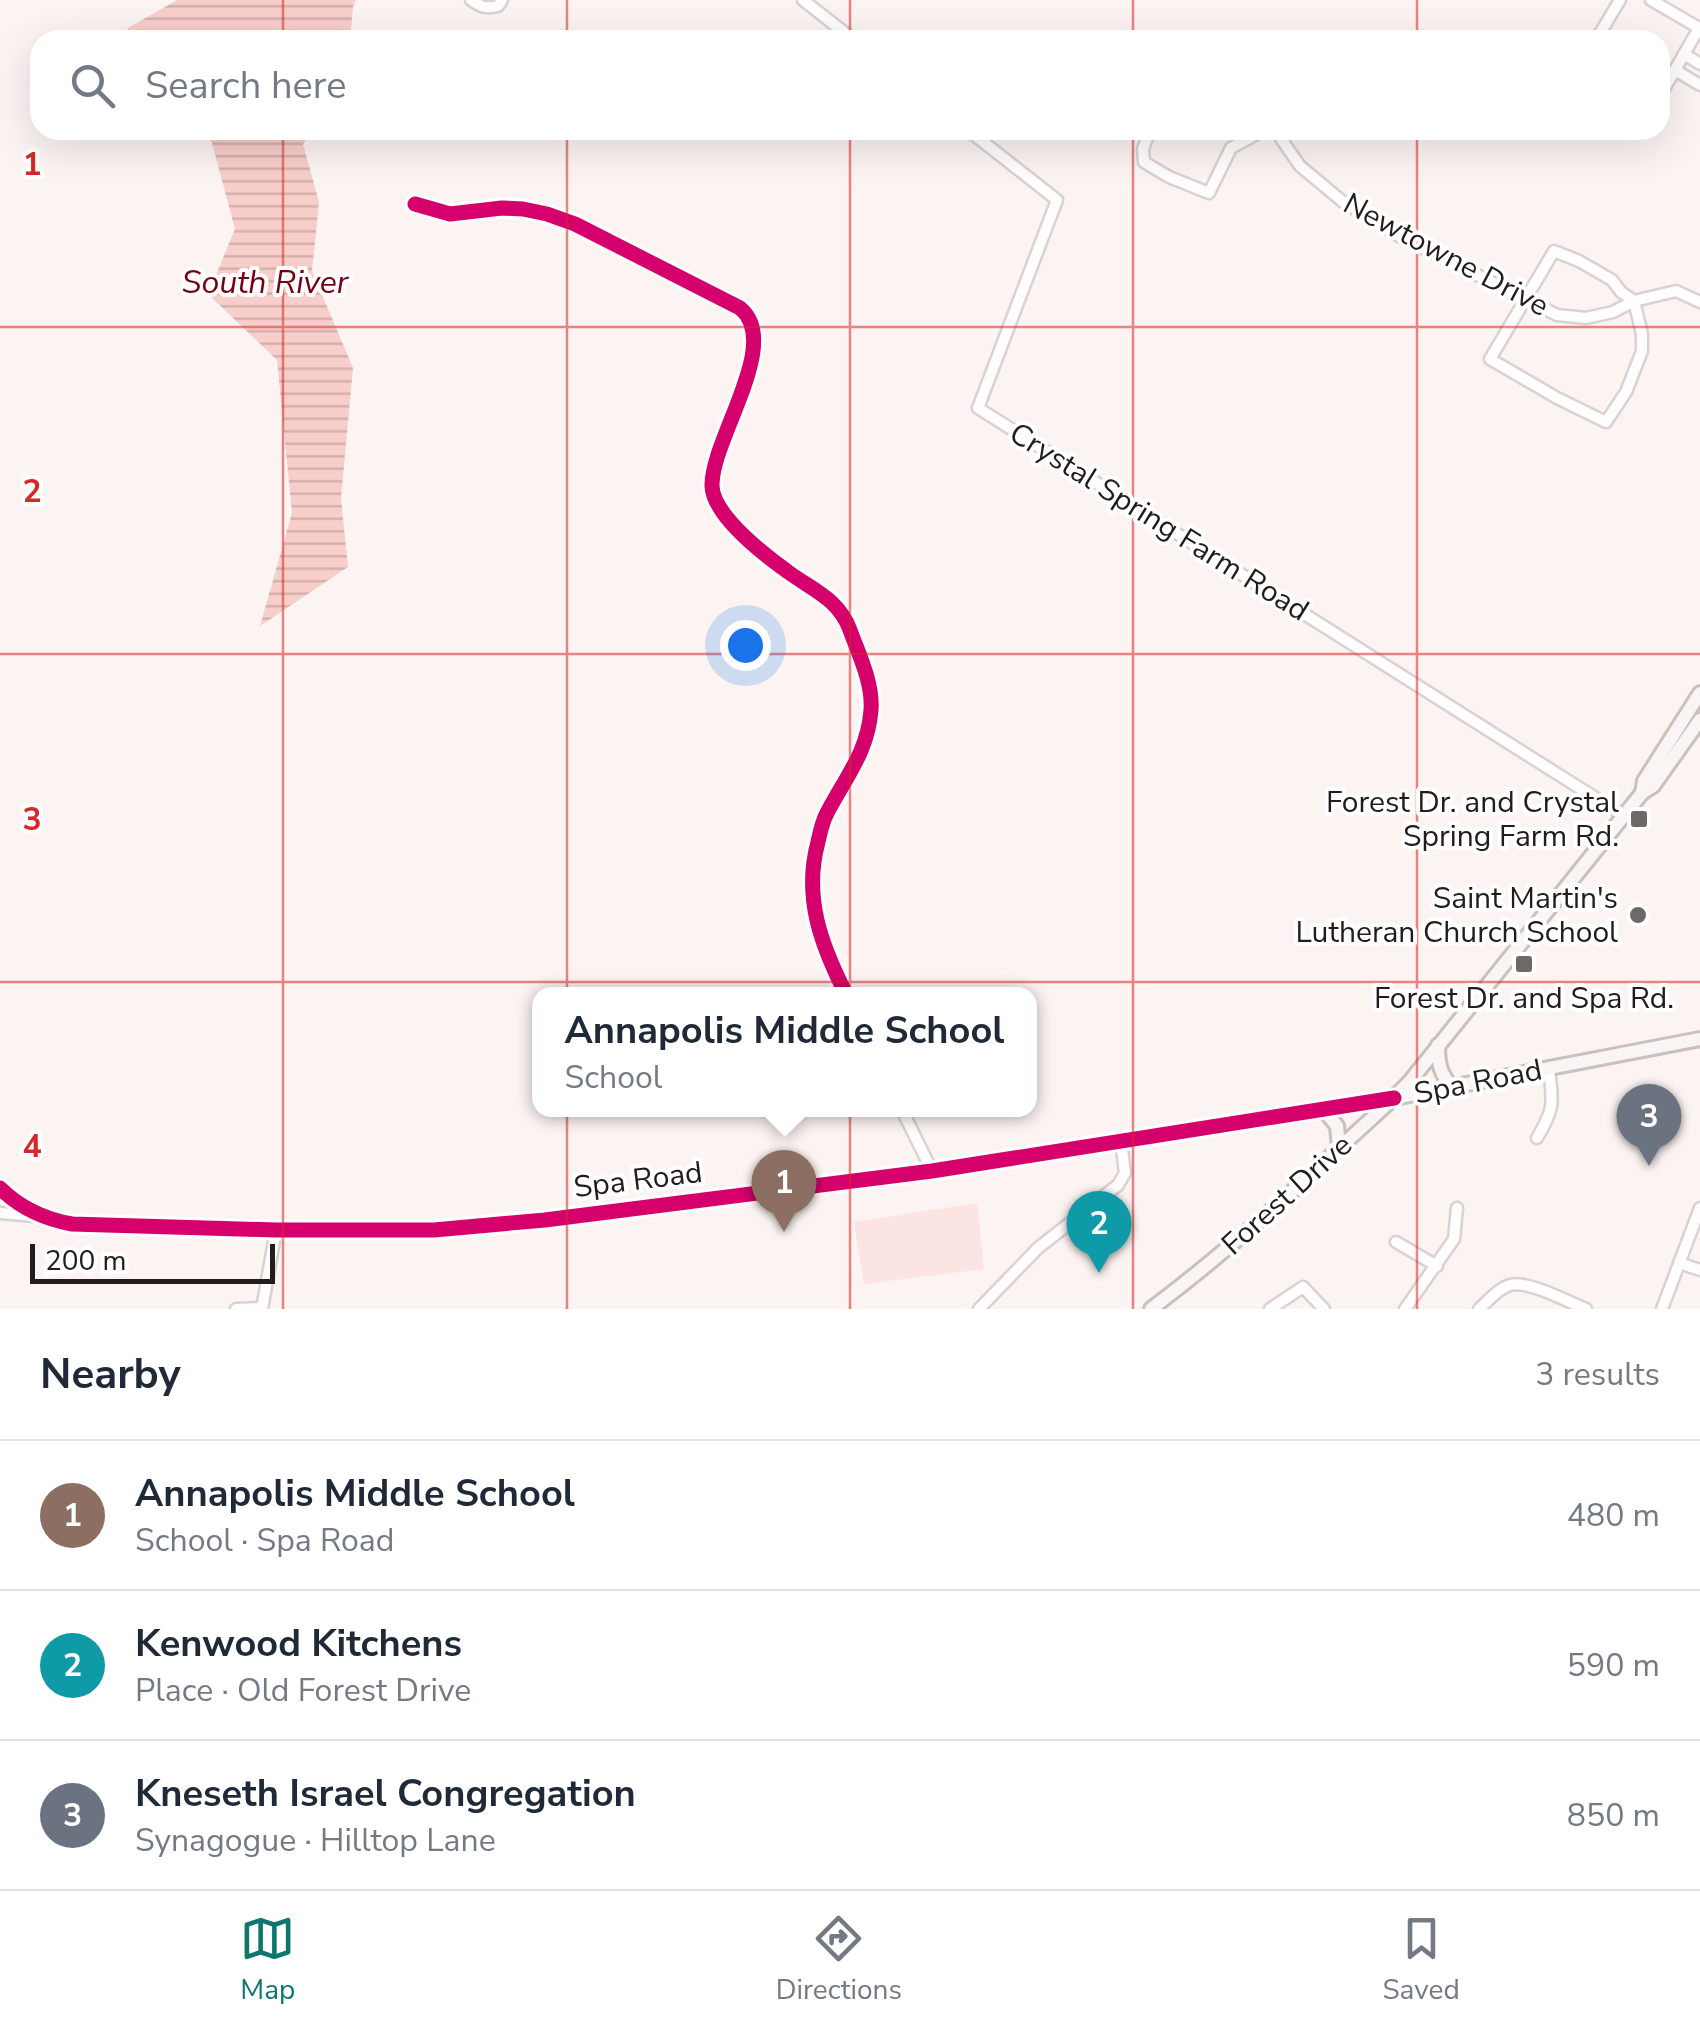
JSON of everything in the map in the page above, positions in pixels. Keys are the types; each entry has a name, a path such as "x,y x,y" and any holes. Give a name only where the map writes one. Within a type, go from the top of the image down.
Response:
{"main road":[{"name":"Forest Drive","path":"1642,793 1644,781 1700,693"},
{"name":"Forest Drive","path":"1151,1309 1254,1227 1411,1080 1642,793 1654,786 1700,720"},
{"name":"Spa Road","path":"1394,1098 1700,1039"},
{"path":"1438,1044 1438,1064 1453,1088"},
{"path":"1324,1110 1338,1126 1339,1148"}],"street":[{"path":"471,0 489,9 502,0"},
{"path":"804,0 842,30"},
{"path":"1602,30 1620,0"},
{"path":"1659,2 1699,28 1670,79"},
{"path":"1684,54 1700,64"},
{"path":"1675,70 1700,85"},
{"name":"Crystal Spring Farm Road","path":"981,140 1057,200 978,408 1624,816"},
{"path":"1146,140 1142,149 1144,162 1209,194 1231,148 1246,140"},
{"name":"Newtowne Drive","path":"1283,140 1300,166 1342,202 1399,236 1557,316 1586,318 1676,292 1700,302"},
{"path":"415,204 458,214 502,208 547,214 664,269 740,308 750,318 755,340 751,360 714,470 713,496 724,516 749,539 839,608 870,694 870,722 862,750 826,815 814,861 816,919 822,944 843,987"},
{"path":"1554,251 1612,280 1634,302 1642,351 1626,392 1606,422 1490,359 1554,251"},
{"path":"1537,1138 1551,1116 1549,1069"},
{"name":"Spa Road","path":"0,1188 5,1200 52,1221 92,1226 434,1230 544,1220 932,1171 1394,1098"},
{"path":"905,1117 932,1171"},
{"path":"980,1309 1038,1248 1118,1185 1126,1165 1121,1141"},
{"path":"1405,1309 1454,1239 1458,1208"},
{"path":"1662,1309 1700,1208"},
{"path":"0,1213 42,1216"},
{"path":"236,1309 262,1309 276,1230"},
{"path":"1396,1242 1437,1266"},
{"path":"1679,1263 1700,1270"},
{"path":"1479,1309 1514,1284 1586,1309"},
{"path":"1270,1309 1303,1287 1324,1309"}],"shaded area":[{"path":"977,1203 984,1269 864,1284 854,1222"}],"water":[{"path":"177,0 356,0 351,30 128,28"},
{"name":"South River","path":"210,140 306,140 303,144 319,202 312,271 353,368 341,498 348,567 260,626 292,513 277,360 208,294 235,229"}],"cycle path":[{"path":"415,204 450,214 502,208 547,214 575,224 740,308 751,324 754,344 750,367 715,466 715,498 731,523 756,547 840,611 870,690 871,710 865,739 825,816 814,862 817,920 843,987"},
{"path":"0,1188 33,1212 72,1224 434,1230 545,1220 932,1171 1394,1098"}],"place":[{"name":"Forest Dr. and Crystal Spring Farm Rd.","path":"1639,819"},
{"name":"Saint Martin's Lutheran Church School","path":"1638,915"},
{"name":"Forest Dr. and Spa Rd.","path":"1524,964"},
{"name":"Kneseth Israel Congregation","path":"1649,1166"},
{"name":"Annapolis Middle School","path":"784,1232"},
{"name":"Kenwood Kitchens","path":"1099,1273"}]}
